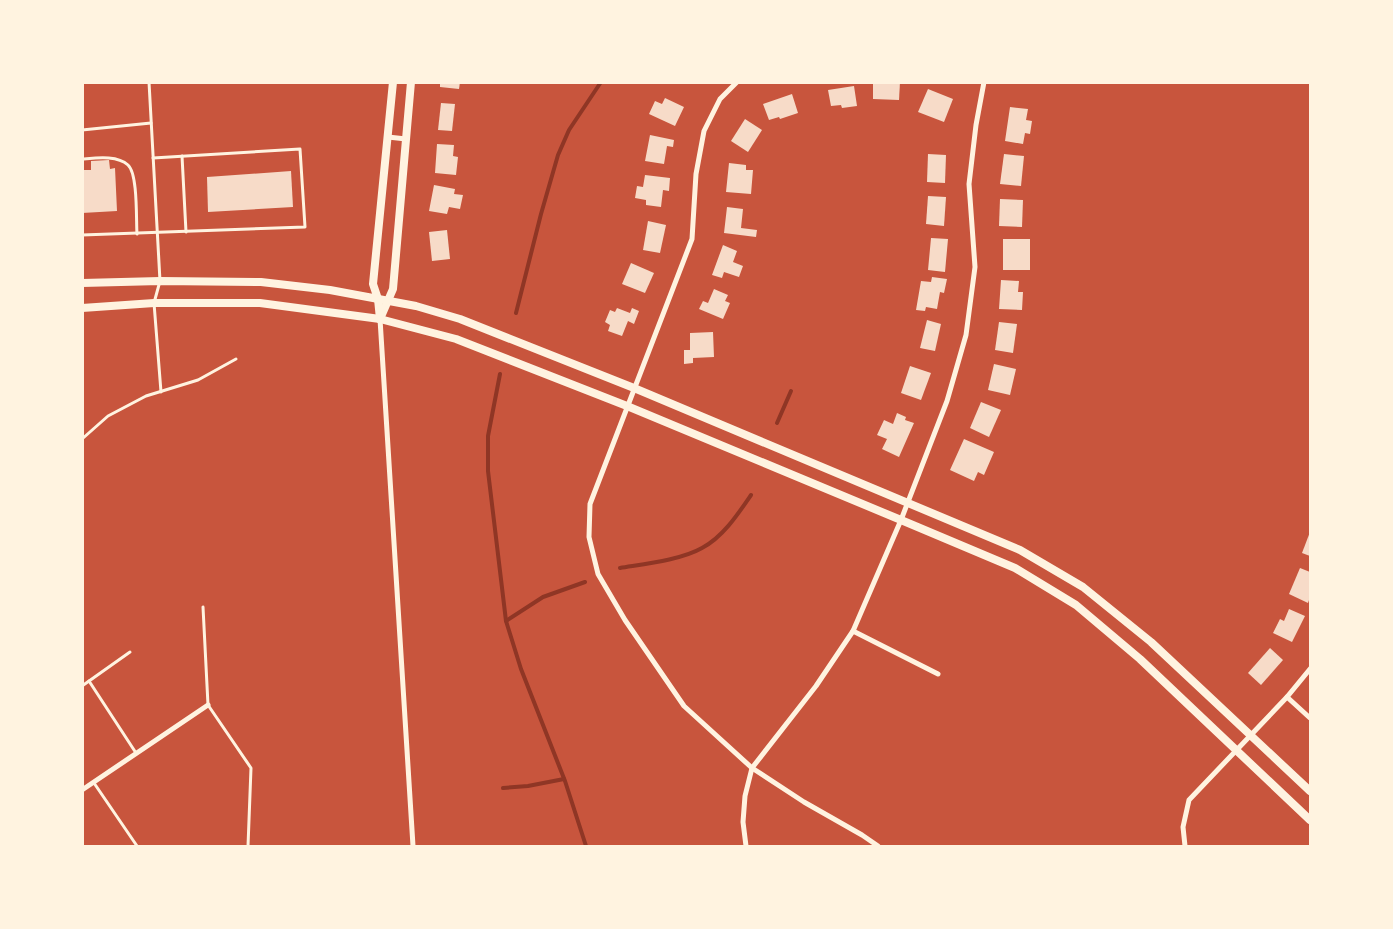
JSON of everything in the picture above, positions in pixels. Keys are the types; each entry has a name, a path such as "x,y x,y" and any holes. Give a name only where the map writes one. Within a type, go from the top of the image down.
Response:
{"street":[{"path":"393,82 373,284 378,299 380,319 413,846"},
{"path":"380,319 393,289 411,82"},
{"path":"738,82 720,100 704,131 696,174 692,239 590,504 589,537 598,574 625,620 684,706 752,768 804,802 862,834 878,846"},
{"path":"746,846 743,822 745,796 752,768 816,686 853,630 901,520 947,401 966,334 975,267 969,184 976,125 984,82"},
{"path":"388,137 406,139"},
{"path":"82,283 160,281 261,282 330,290 416,306 460,319 634,388 1020,550 1083,587 1151,642 1310,791"},
{"path":"82,308 154,303 260,303 380,319 456,339 627,406 901,520 1015,568 1076,605 1140,659 1310,820"},
{"path":"853,630 938,674"},
{"path":"1185,846 1182,827 1189,800 1287,698 1310,669"},
{"path":"1287,698 1310,718"},
{"path":"82,790 208,705"}],"lane":[{"path":"149,82 160,281 154,303 161,392"},
{"path":"82,130 152,123"},
{"path":"82,236 305,227 300,150 153,158"},
{"path":"182,156 186,232"},
{"path":"82,159 110,159 129,166 134,177 137,234"},
{"path":"82,439 108,416 146,396 198,380 236,358"},
{"path":"203,606 208,705 250,768 248,846"},
{"path":"82,686 130,652"},
{"path":"89,681 136,753"},
{"path":"94,782 137,846"}],"building":[{"path":"440,82 460,82 459,89 440,87"},
{"path":"873,82 900,82 899,100 873,99"},
{"path":"854,86 857,106 842,108 841,105 831,106 828,90"},
{"path":"928,89 953,99 944,122 918,112"},
{"path":"792,94 798,113 780,119 779,117 769,120 763,104"},
{"path":"665,98 684,107 675,126 649,114 655,101 662,104"},
{"path":"441,103 455,104 452,131 438,130"},
{"path":"1010,107 1028,109 1026,120 1032,121 1030,134 1025,133 1023,144 1005,141"},
{"path":"745,119 762,130 748,152 731,141"},
{"path":"650,135 674,140 673,147 667,146 664,164 645,161"},
{"path":"437,144 454,145 453,156 458,157 456,175 435,173"},
{"path":"928,154 946,155 945,183 927,182"},
{"path":"1004,154 1024,156 1021,186 1000,184"},
{"path":"109,160 110,169 115,168 117,211 82,213 82,170 91,170 91,161"},
{"path":"729,163 746,165 746,170 753,170 751,194 726,192"},
{"path":"291,171 293,207 208,212 207,177"},
{"path":"645,175 670,178 669,191 663,190 661,207 646,205 646,200 635,198 637,186 643,187"},
{"path":"434,185 455,189 454,194 463,195 460,209 449,207 447,214 429,211"},
{"path":"928,196 946,197 944,226 926,224"},
{"path":"1000,199 1023,200 1022,227 999,226"},
{"path":"727,207 743,209 741,228 757,230 756,237 724,233"},
{"path":"648,221 666,225 660,253 643,250"},
{"path":"447,230 450,259 432,261 429,232"},
{"path":"931,238 948,239 945,272 928,270"},
{"path":"1003,239 1030,239 1030,270 1003,270"},
{"path":"723,245 737,251 733,262 743,266 739,277 724,272 722,278 712,275"},
{"path":"631,263 654,273 645,293 622,284"},
{"path":"932,277 947,279 944,293 940,292 937,309 926,307 925,311 916,310 921,281 931,282"},
{"path":"1001,280 1019,281 1018,292 1023,292 1022,310 999,309"},
{"path":"714,289 728,295 725,301 730,303 723,319 699,309 703,301 708,303"},
{"path":"617,308 630,313 632,308 639,311 634,324 628,321 622,336 608,331 610,325 605,322 610,310 615,312"},
{"path":"927,320 941,324 935,351 920,348"},
{"path":"999,322 1017,324 1013,353 995,350"},
{"path":"713,332 714,357 693,358 693,363 684,364 684,350 690,350 690,333"},
{"path":"994,364 1016,369 1010,395 988,390"},
{"path":"910,366 931,373 921,400 901,393"},
{"path":"981,402 1001,410 989,437 970,428"},
{"path":"897,413 906,417 905,420 914,423 899,457 882,449 887,439 877,435 884,420 893,424"},
{"path":"964,439 994,452 984,475 978,472 974,481 950,470"},
{"path":"1310,532 1310,556 1302,553"},
{"path":"1300,568 1310,572 1310,597 1308,603 1289,594"},
{"path":"1289,609 1305,616 1292,642 1273,633 1280,619 1284,621"},
{"path":"1270,648 1283,660 1261,685 1248,673"}],"waterway":[{"path":"516,313 558,155 569,130 601,82"},
{"path":"500,374 488,436 488,471 506,621 521,669 565,781 586,846"},
{"path":"777,423 791,391"},
{"path":"620,568 673,559 702,548 717,538 751,495"},
{"path":"506,621 543,597 585,582"},
{"path":"503,788 528,786 564,779"}]}
